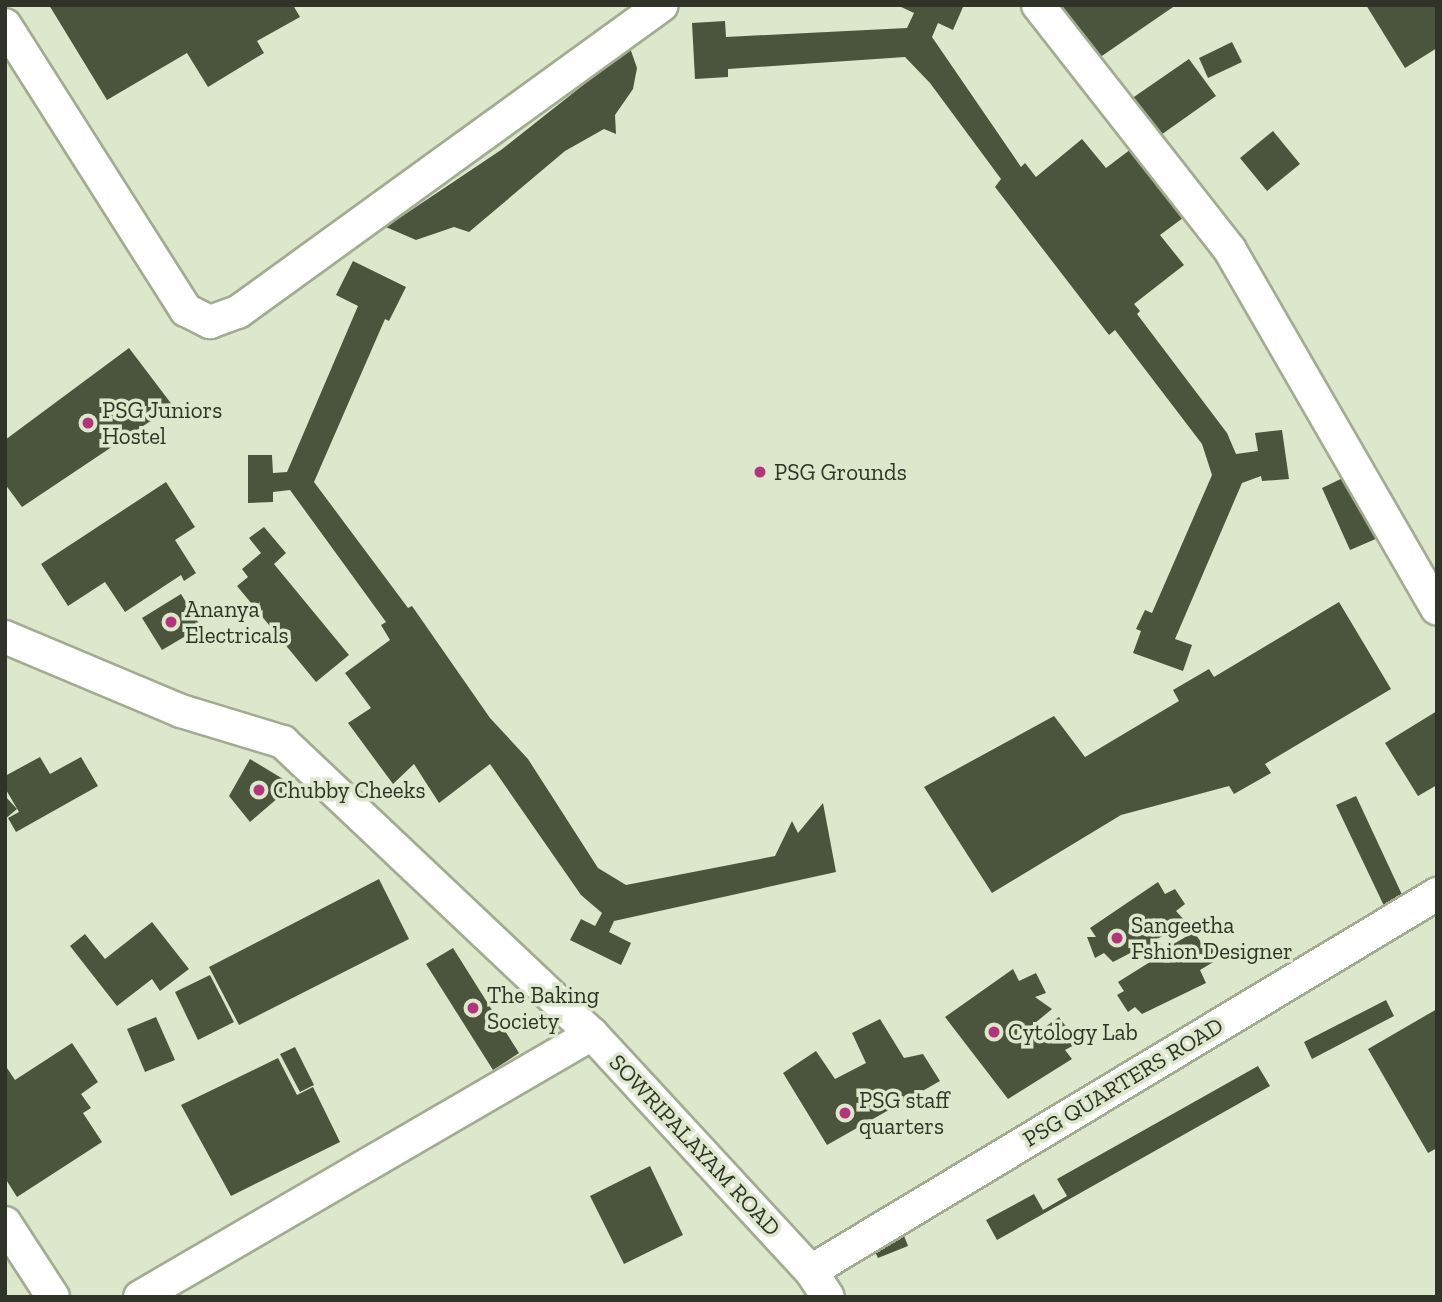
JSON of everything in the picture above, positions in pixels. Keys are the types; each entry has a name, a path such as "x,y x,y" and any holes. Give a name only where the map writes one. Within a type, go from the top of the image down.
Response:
{"street":[{"path":"5,25 186,310 210,322 238,312 662,5"},
{"path":"1038,5 1230,250 1437,609"},
{"name":"SOWRIPALAYAM ROAD","path":"5,637 181,711 283,741 592,1034 820,1289"},
{"name":"PSG QUARTERS ROAD","path":"820,1289 1437,894"},
{"path":"140,1297 592,1034"},
{"path":"5,1223 53,1297"}],"building":[{"path":"49,5 293,5 300,17 257,41 264,53 208,87 187,53 107,100"},
{"path":"897,5 963,7 953,30 938,23 932,37 1021,167 1025,163 1036,177 1082,139 1106,168 1135,146 1187,215 1160,235 1184,265 1134,304 1140,311 1137,314 1227,433 1236,454 1258,451 1255,433 1282,430 1289,479 1262,481 1261,476 1242,483 1175,639 1192,645 1183,671 1133,653 1141,631 1136,629 1145,610 1152,613 1212,475 1202,444 1115,330 1109,335 995,187 1001,179 930,83 905,57 728,69 728,77 695,79 692,23 725,21 726,37 907,28 914,13"},
{"path":"1059,5 1176,5 1096,60"},
{"path":"1366,5 1437,5 1437,48 1405,68"},
{"path":"1232,42 1242,62 1208,78 1199,58"},
{"path":"630,48 637,68 633,89 615,115 616,134 604,129 565,151 469,232 454,227 416,240 386,227 501,150"},
{"path":"1189,59 1216,96 1158,137 1131,99"},
{"path":"1273,131 1300,164 1267,191 1240,158"},
{"path":"353,261 406,287 389,321 385,319 314,482 408,608 412,606 490,718 528,759 598,868 626,885 775,856 792,821 798,833 823,803 836,872 614,921 609,932 631,943 621,965 570,940 581,919 595,926 602,913 581,895 490,764 439,803 414,764 393,784 348,723 371,708 345,673 390,640 381,625 386,622 290,490 273,492 273,502 248,503 248,455 272,455 273,473 287,472 358,306 336,295"},
{"name":"PSG Juniors Hostel","path":"129,348 173,406 22,507 5,484 5,440"},
{"path":"1349,475 1378,538 1350,550 1322,488"},
{"path":"166,482 195,527 175,540 196,573 184,581 181,575 125,612 105,582 68,606 41,564"},
{"path":"264,527 286,553 274,564 349,655 316,682 237,586 248,577 242,569 261,553 249,538"},
{"name":"Ananya Electricals","path":"181,594 201,627 162,650 142,618"},
{"path":"1339,602 1391,689 1265,764 1271,773 1234,794 1229,786 1121,815 992,893 924,787 1054,716 1085,757 1179,701 1173,690 1209,669 1214,677"},
{"path":"1437,711 1437,785 1418,796 1385,743"},
{"path":"40,757 50,774 81,757 98,786 16,832 8,818 19,812 5,788 5,776"},
{"name":"Chubby Cheeks","path":"250,759 293,785 250,822 229,796"},
{"path":"5,796 17,809 5,819"},
{"path":"1356,796 1405,901 1386,910 1336,805"},
{"path":"379,879 409,939 239,1025 209,967"},
{"path":"1158,882 1165,894 1175,889 1185,904 1176,911 1187,923 1157,939 1165,949 1194,932 1203,945 1211,941 1220,958 1200,970 1206,983 1142,1014 1135,1007 1128,1012 1117,995 1124,991 1118,982 1150,962 1140,948 1113,962 1104,953 1095,958 1087,937 1096,937 1090,928"},
{"path":"152,922 189,969 160,991 152,979 117,1006 70,946 85,934 105,959"},
{"name":"The Baking Society","path":"453,948 519,1053 493,1070 426,964"},
{"name":"Cytology Lab","path":"1013,969 1019,981 1036,973 1046,993 1035,997 1052,1009 1029,1028 1034,1035 1059,1017 1078,1043 1065,1050 1072,1059 1008,1099 945,1017"},
{"path":"210,975 234,1022 198,1040 175,992"},
{"path":"1386,1000 1394,1016 1312,1059 1304,1042"},
{"path":"1437,1009 1437,1148 1428,1153 1368,1049"},
{"path":"156,1017 175,1060 145,1072 127,1029"},
{"name":"PSG staff quarters","path":"880,1019 904,1058 923,1054 940,1081 827,1145 783,1073 816,1051 835,1079 866,1063 852,1033"},
{"path":"72,1043 98,1082 81,1094 91,1108 83,1113 102,1142 17,1197 5,1178 5,1065 15,1080"},
{"path":"295,1047 314,1085 300,1092 280,1054"},
{"path":"278,1058 297,1095 313,1087 340,1142 231,1196 181,1105"},
{"path":"1258,1066 1270,1086 997,1240 986,1220 1034,1194 1043,1210 1067,1196 1057,1179"},
{"path":"650,1166 683,1235 624,1264 590,1196"},
{"path":"901,1228 908,1246 878,1258 870,1241"}],"place":[{"name":"PSG Juniors Hostel","path":"88,423"},
{"name":"PSG Grounds","path":"760,472"},
{"name":"Ananya Electricals","path":"171,622"},
{"name":"Chubby Cheeks","path":"259,790"},
{"name":"Sangeetha Fshion Designer","path":"1117,938"},
{"name":"The Baking Society","path":"473,1008"},
{"name":"Cytology Lab","path":"994,1032"},
{"name":"PSG staff quarters","path":"845,1113"}]}
